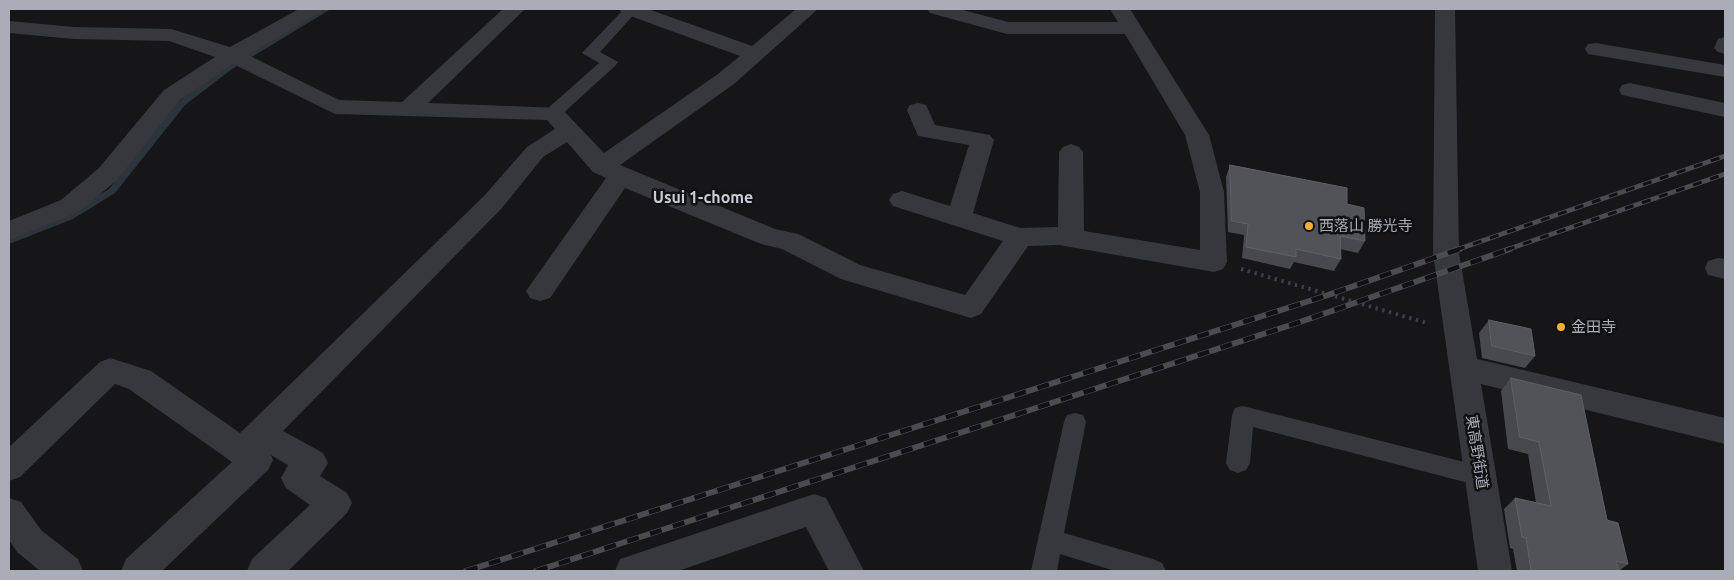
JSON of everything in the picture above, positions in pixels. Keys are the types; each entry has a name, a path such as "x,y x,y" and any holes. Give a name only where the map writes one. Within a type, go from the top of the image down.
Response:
{"street":[{"path":"9,231 70,206 108,174 172,94 232,55 313,9"},
{"path":"408,109 515,9"},
{"path":"630,9 755,54"},
{"path":"540,292 611,171 726,79 808,9"},
{"path":"902,200 1020,237 1071,238 1214,262 1212,192 1196,135 1126,18 1007,28 963,12 937,9"},
{"name":"東高野街道","path":"1445,9 1446,253 1495,571"},
{"path":"9,27 74,33 171,35 232,55 335,107 408,109 561,122 611,171 770,237 789,241 851,272 972,307 1020,237"},
{"path":"1725,43 1725,48"},
{"path":"1596,49 1725,71"},
{"path":"1630,90 1725,110"},
{"path":"918,110 926,131 982,140 959,218"},
{"path":"251,443 493,202 561,122"},
{"path":"1071,152 1071,238"},
{"path":"1464,368 1725,430"},
{"path":"9,467 110,370 140,380 251,443 312,462 297,478 335,503 264,571"},
{"path":"138,571 257,460 251,443"},
{"path":"632,571 814,510 846,571"},
{"path":"9,513 29,541 66,571"}],"lane":[{"path":"561,122 610,62 590,52 630,9"},
{"path":"1238,463 1243,415 1480,476"},
{"path":"1044,571 1075,422"},
{"path":"1051,540 1153,571"}],"path":[{"path":"1214,262 1299,284 1354,303 1459,332"}],"building":[{"path":"1230,165 1347,188 1347,204 1364,208 1365,241 1340,236 1341,259 1296,249 1296,257 1246,247 1248,224 1232,221"},
{"path":"1489,320 1531,329 1535,356 1492,346"},
{"path":"1511,378 1581,395 1607,520 1618,523 1628,564 1616,561 1619,571 1531,571 1526,538 1522,537 1515,498 1551,506 1539,442 1520,437"}],"waterway":[{"path":"9,241 70,217 112,191 182,103 229,67 327,9"}],"railway":[{"path":"1456,250 1725,156"},
{"path":"1506,250 1725,174"},
{"path":"466,571 1328,295 1460,249"},
{"path":"536,571 1300,322 1510,249"}],"place":[{"name":"西落山 勝光寺","path":"1309,226"},
{"name":"金田寺","path":"1561,327"}],"district":[{"name":"Usui 1-chome","path":"703,198"}]}
